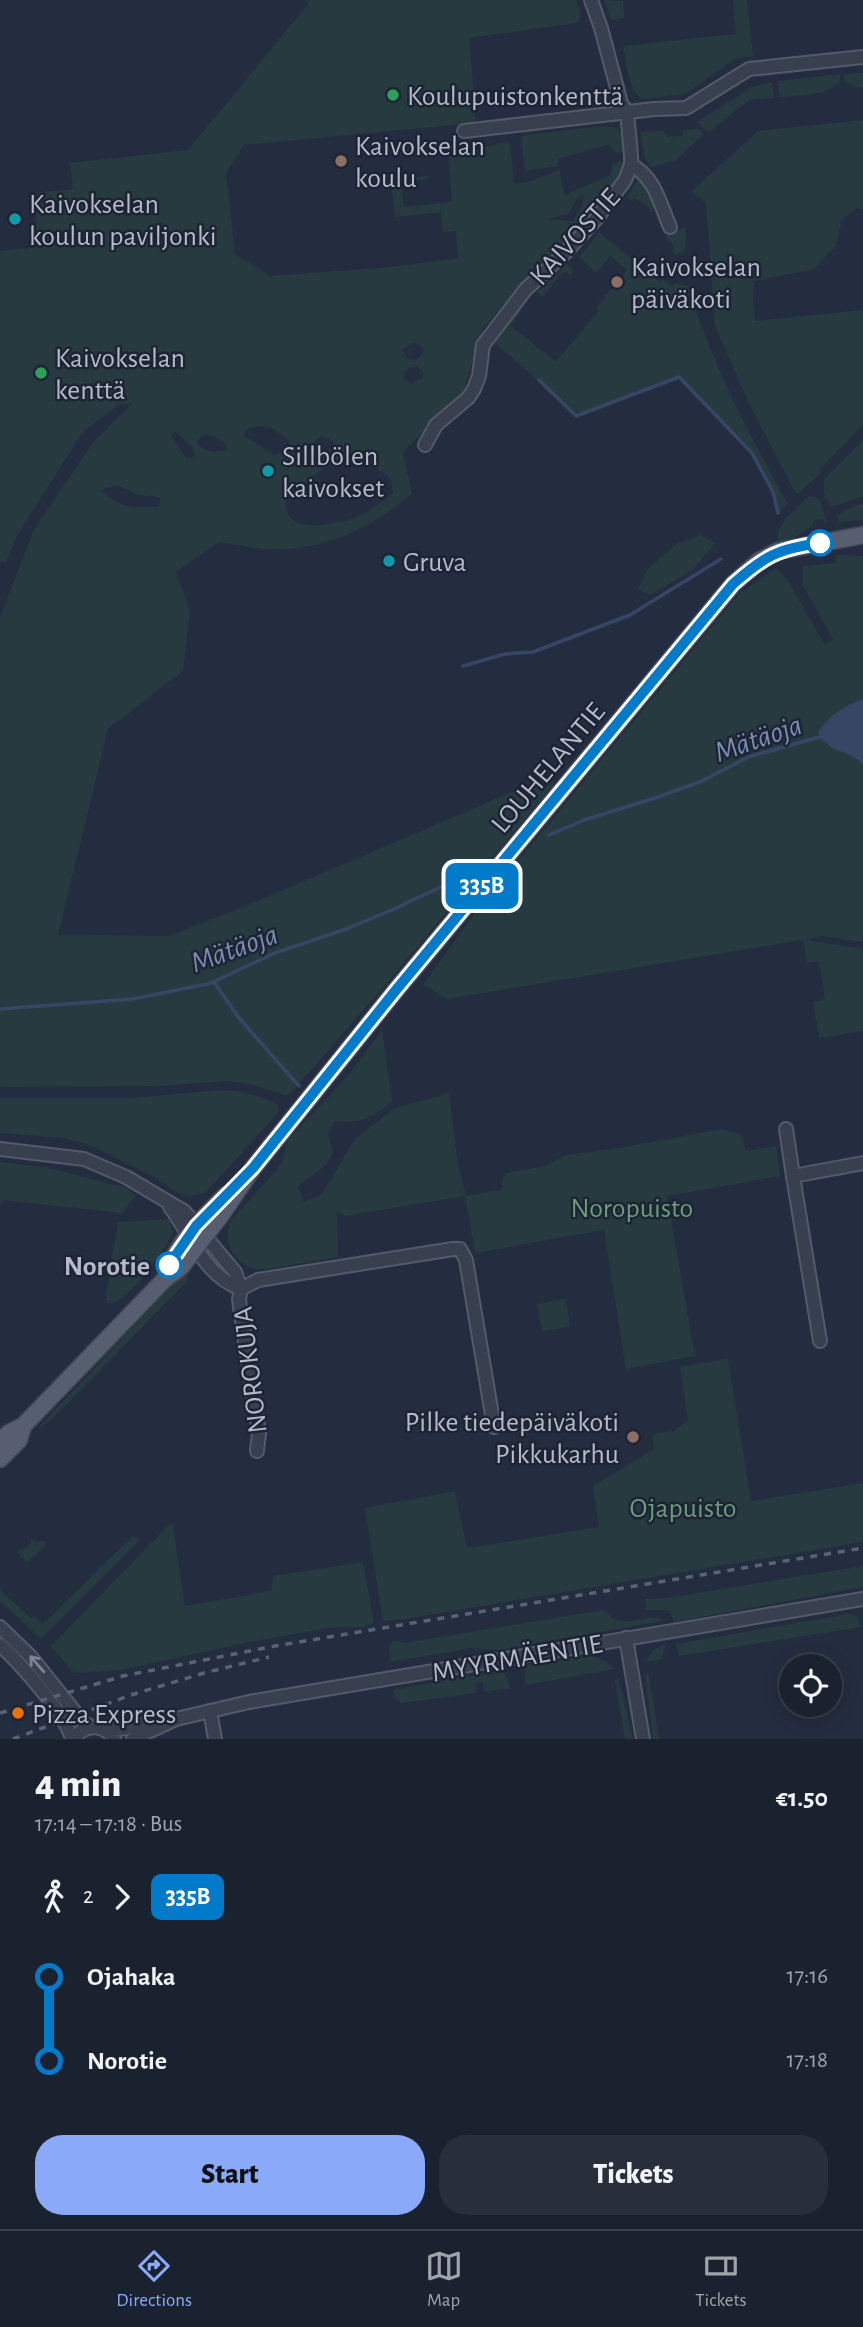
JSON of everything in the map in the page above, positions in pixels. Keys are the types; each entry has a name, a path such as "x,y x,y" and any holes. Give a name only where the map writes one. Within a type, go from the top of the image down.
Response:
{"main road":[{"name":"LOUHELANTIE","path":"0,1442 9,1433 23,1426 166,1278 177,1272 196,1237 396,990 733,584 759,561 778,551 863,536"},
{"name":"LOUHELANTIE","path":"831,542 863,547"},
{"name":"LOUHELANTIE","path":"0,1459 19,1440 23,1426"}],"street":[{"name":"KAIVOSTIE","path":"425,445 436,425 468,398 474,389 479,376 483,345 526,289 563,255 597,218 621,187 631,165 627,113 621,103 591,0"},
{"path":"464,131 686,108 749,69 863,57"},
{"path":"631,165 640,169 653,184 670,227"},
{"path":"786,1129 820,1341"},
{"name":"NOROKUJA","path":"0,1149 84,1159 126,1177 185,1212 196,1237 225,1282 241,1289 240,1315 259,1433 257,1451"},
{"path":"793,1176 863,1163"},
{"path":"241,1289 258,1280 460,1249 466,1261 494,1427"},
{"name":"MYYRMÄENTIE","path":"97,1728 121,1729 172,1721 261,1700 863,1599"},
{"path":"0,1627 31,1657 83,1722 114,1739"},
{"path":"626,1638 643,1739"},
{"path":"0,1645 40,1690 73,1739 80,1731 97,1728"},
{"path":"210,1711 215,1739"},
{"name":"MYYRMÄENTIE","path":"133,1739 172,1721"}],"green space":[{"path":"307,0 576,0 581,15 577,23 469,38 476,123 244,145 226,173 235,254 270,276 391,267 458,258 456,231 443,232 441,212 395,217 391,179 428,176 428,179 401,182 404,207 452,202 448,149 456,147 460,152 510,142 514,184 531,181 559,170 565,195 611,175 612,165 620,161 625,163 615,181 571,236 530,273 482,330 463,393 403,452 412,494 379,518 327,542 289,549 268,549 219,542 176,572 190,610 183,671 108,729 58,935 169,936 241,908 547,777 555,783 290,1094 228,1081 159,1086 0,1087 0,617 34,530 94,441 133,403 118,405 82,433 16,537 6,563 0,561 0,251 38,247 33,193 73,189 70,163 188,150 309,3","holes":["584,194 582,206 573,221 549,219 569,214 576,200","414,343 423,347 423,354 415,361 406,357 403,349","410,367 417,367 423,372 422,378 411,384 404,380 405,372","261,426 272,428 289,440 290,448 275,455 244,436 245,429","177,432 194,450 194,456 187,459 172,438 172,433","205,434 222,440 227,450 212,451 198,445 198,439","321,436 333,441 334,446 323,451 314,447 314,443","351,456 372,464 391,479 393,493 357,517 329,524 307,525 291,518 286,504 286,493 304,487 313,476 333,462","118,486 138,495 160,498 159,506 150,507 128,506 101,490"]},
{"path":"604,0 623,1 624,18 612,20"},
{"path":"733,0 747,0 753,56 735,59 685,94 642,99 630,82 623,46 736,34"},
{"path":"863,73 863,88 853,87 844,80 844,74"},
{"path":"841,74 839,84 826,91 780,97 778,81"},
{"path":"772,82 774,98 749,100 708,133 697,122 752,87"},
{"path":"863,120 863,209 857,208 842,220 836,246 814,269 754,281 755,321 863,310 863,425 820,469 821,473 798,494 795,493 750,405 715,326 706,203 692,191 758,131"},
{"path":"613,127 620,131 624,141 623,152 614,152 610,144 558,159 558,166 525,171 521,136"},
{"path":"699,129 703,135 676,160 651,167 645,159 640,132 663,131 668,137 683,135 683,130"},
{"path":"640,176 655,203 652,212 648,212 650,208 635,198 632,201 627,197"},
{"path":"686,227 685,252 674,255 672,244 665,236"},
{"path":"599,232 659,282 662,279 671,286 676,283 688,286 719,370 787,503 778,513 773,492 752,453 680,378 576,416 556,395 493,342 488,345 515,310 522,310 511,326 556,362 599,310 596,307 627,270 610,256 596,273 579,257"},
{"path":"567,264 573,274 563,272 542,297 537,292"},
{"path":"863,440 863,496 835,506 830,505 824,494 824,479"},
{"path":"809,496 819,498 827,522 823,519 813,521 813,525 793,539 779,543 779,530"},
{"path":"863,503 863,520 839,522 838,516 846,509"},
{"path":"701,535 715,543 693,570 650,595 638,589 649,567 677,544"},
{"path":"836,555 863,556 863,942 822,936 806,940 863,949 863,1031 819,1038 813,1002 825,999 819,962 807,963 803,940 448,999 423,985 475,913 740,593 776,568 787,579 824,644 833,640 803,585 803,566 836,563"},
{"name":"Noropuisto","path":"382,1030 392,1101 366,1119 335,1121 328,1134 333,1153 326,1165 298,1186 304,1202 322,1194 355,1139 395,1108 449,1093 458,1165 466,1196 502,1190 503,1177 507,1173 545,1166 566,1155 722,1129 742,1135 746,1151 776,1146 780,1176 667,1196 695,1356 626,1369 604,1230 475,1253 465,1196 346,1216 337,1212 338,1257 255,1269 236,1257 229,1244 230,1222 282,1163 287,1141 347,1077"},
{"path":"220,1090 263,1098 277,1104 279,1112 206,1192 190,1196 180,1194 152,1176 92,1146 63,1138 0,1133 0,1098 132,1098"},
{"path":"0,1162 46,1167 127,1188 135,1197 122,1213 3,1200 0,1206"},
{"path":"169,1219 173,1233 154,1263 125,1296 107,1303 118,1222"},
{"path":"183,1273 188,1278 186,1282 74,1397 45,1425 37,1429"},
{"path":"566,1299 570,1327 542,1331 537,1304"},
{"name":"Ojapuisto","path":"728,1359 751,1501 863,1483 863,1542 383,1621 365,1508 455,1491 467,1548 599,1527 593,1486 654,1449 652,1434 674,1431 688,1420 680,1367"},
{"path":"172,1522 185,1606 272,1591 273,1576 363,1562 374,1623 363,1627 329,1628 250,1642 121,1670 74,1673 51,1646"},
{"path":"133,1536 140,1540 41,1639 0,1601 0,1590 32,1619 35,1616 43,1624"},
{"path":"31,1538 36,1542 44,1540 45,1545 27,1563 17,1552 31,1543"},
{"path":"863,1566 863,1587 674,1622 669,1610 646,1610 645,1599 667,1598"},
{"path":"602,1610 622,1621 659,1618 662,1621 499,1650 471,1648 391,1662 389,1648 394,1640 404,1643"},
{"path":"848,1614 857,1616 861,1627 679,1656 676,1644"},
{"path":"666,1644 662,1659 646,1662 653,1650"},
{"path":"591,1656 604,1660 614,1669 526,1685 528,1665"},
{"path":"503,1670 510,1688 484,1692 483,1682 476,1683 476,1693 401,1703 395,1698 393,1690"},
{"path":"645,1673 649,1676 659,1739 653,1739"},
{"path":"618,1678 633,1739 625,1739 615,1681"}],"water":[{"path":"863,699 863,764 829,746 818,734 831,717"}],"waterway":[{"path":"539,380 576,416 679,377 752,453 773,492 778,513"},
{"path":"463,666 505,654 533,652 630,615 721,559"},
{"name":"Mätäoja","path":"549,835 584,820 700,782 748,757 823,736"},
{"name":"Mätäoja","path":"0,1009 133,999 211,983 275,953 392,910 470,873"},
{"path":"214,982 239,1018 299,1086"}],"railway":[{"path":"0,1713 123,1676 275,1646 863,1548"},
{"path":"13,1739 131,1695 269,1657"}],"bus line":[{"name":"335B","path":"169,1265 196,1226 253,1168 396,990 733,584 759,561 778,551 820,543"}],"place":[{"name":"Koulupuistonkenttä","path":"393,95"},
{"name":"Kaivokselan koulu","path":"341,161"},
{"name":"Kaivokselan koulun paviljonki","path":"15,219"},
{"name":"Kaivokselan päiväkoti","path":"617,282"},
{"name":"Kaivokselan kenttä","path":"41,373"},
{"name":"Sillbölen kaivokset","path":"268,471"},
{"name":"Gruva","path":"389,561"},
{"name":"Norotie","path":"169,1265"},
{"name":"Pilke tiedepäiväkoti Pikkukarhu","path":"633,1437"},
{"name":"Pizza Express","path":"18,1713"}]}
